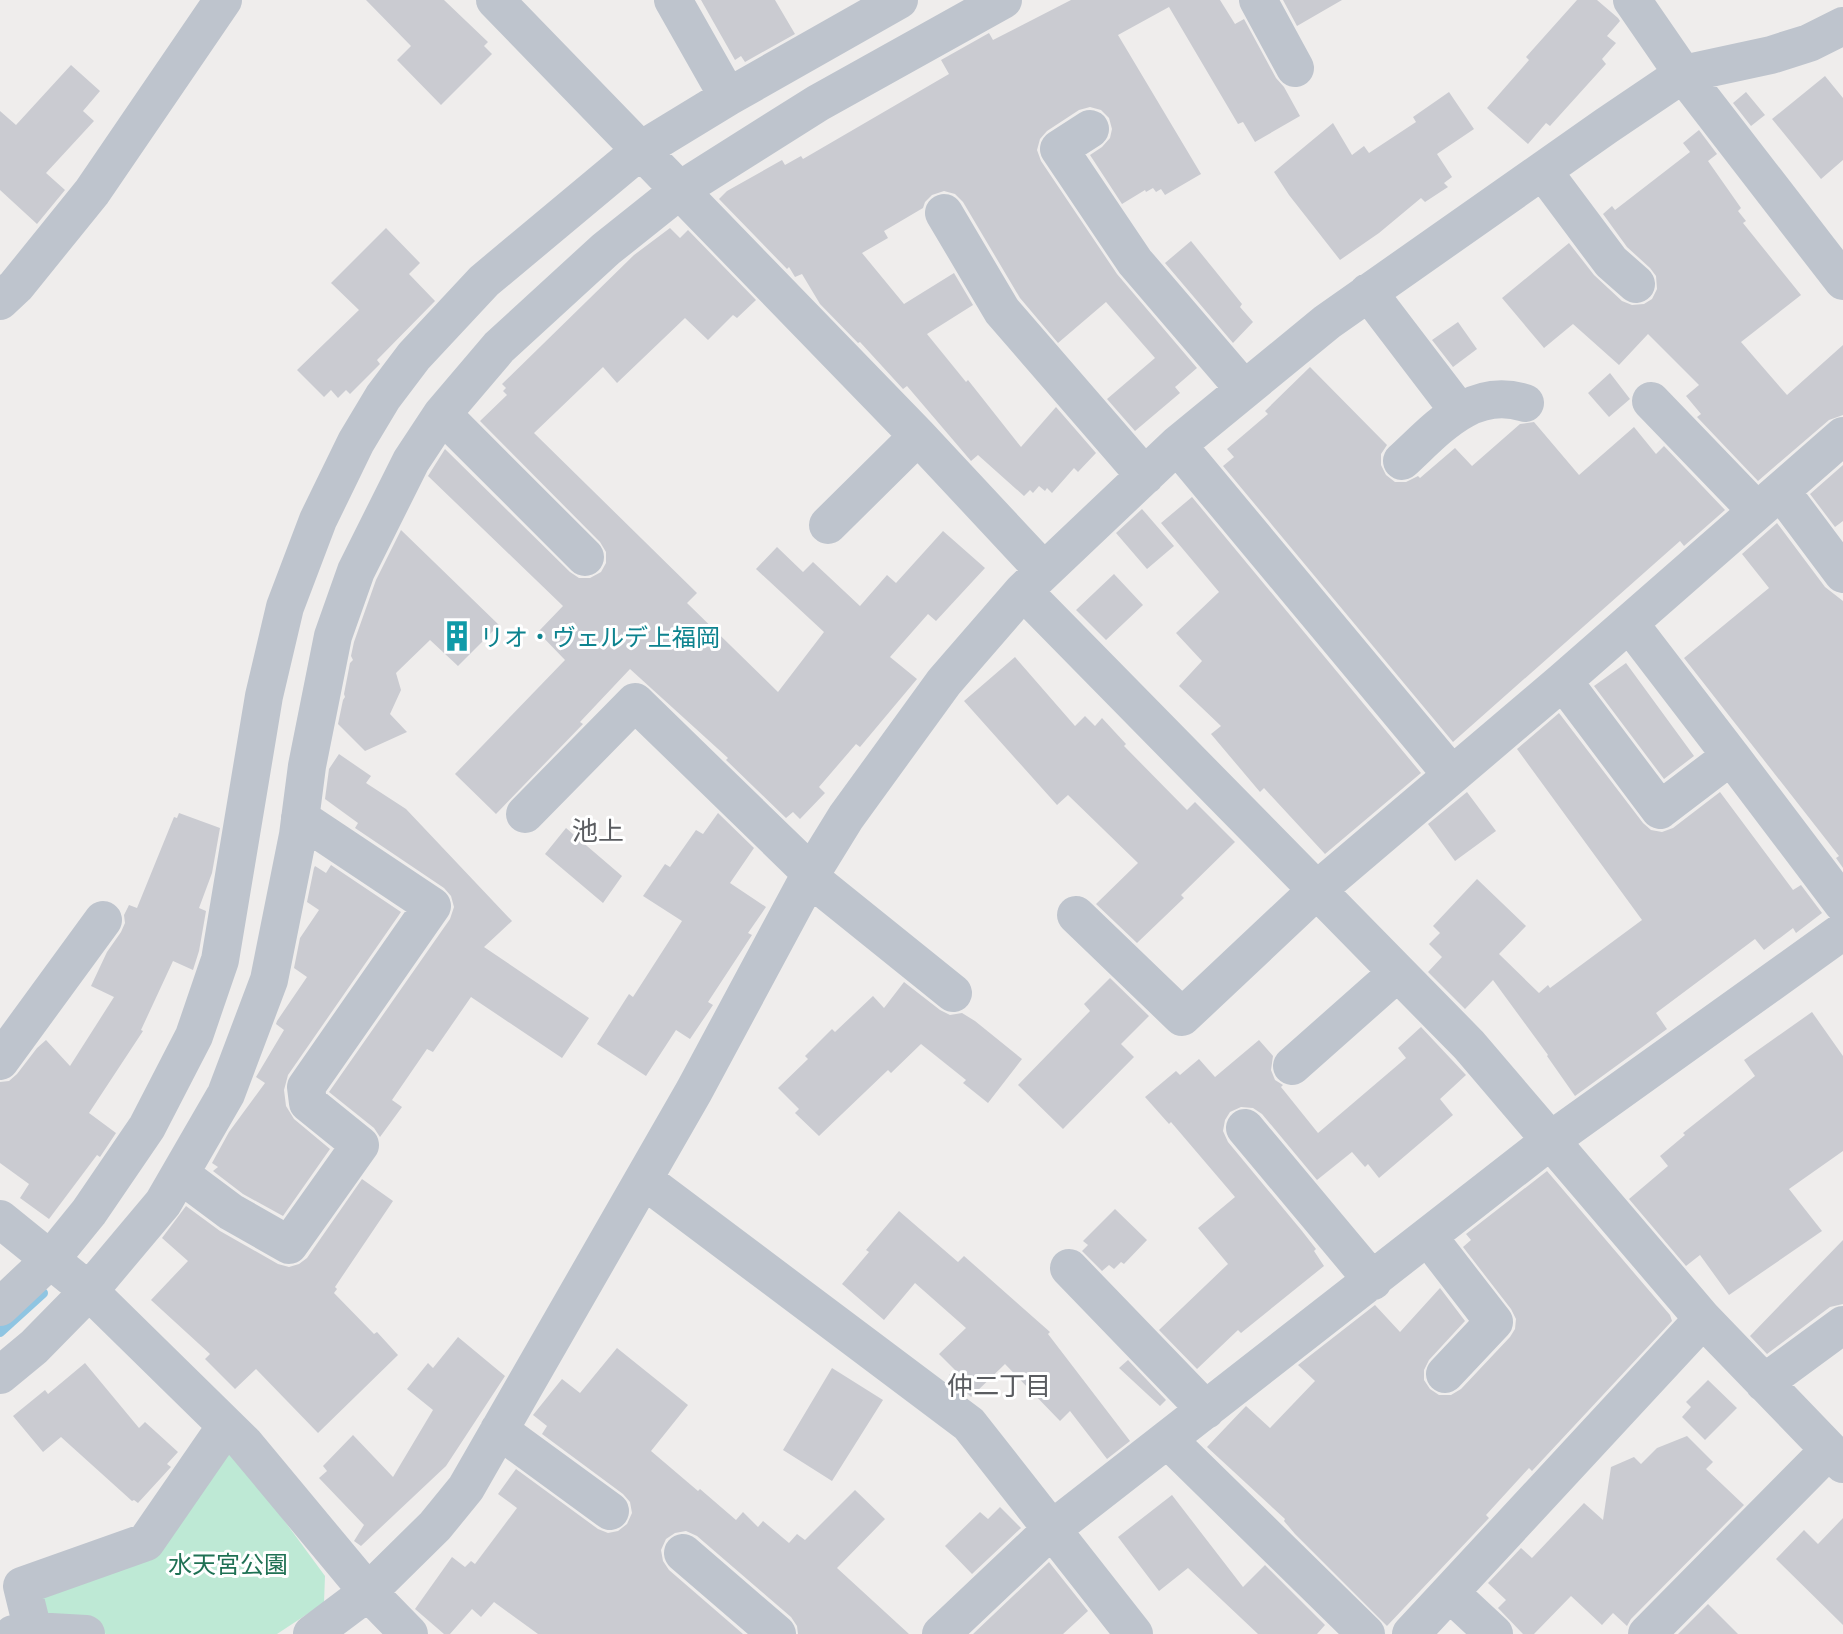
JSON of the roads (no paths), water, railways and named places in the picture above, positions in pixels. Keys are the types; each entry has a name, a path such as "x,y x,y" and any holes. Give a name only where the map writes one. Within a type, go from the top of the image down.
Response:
{"street":[{"path":"0,301 16,286 92,192 223,0"},
{"path":"495,0 918,436 1033,581 1317,890 1468,1045 1703,1319 1836,1458 1647,1634"},
{"path":"673,0 728,97"},
{"path":"0,1307 50,1260 89,1212 147,1127 194,1036 220,960 264,696 285,607 318,520 356,442 383,397 415,356 484,281 641,150 899,0"},
{"path":"0,1375 34,1347 89,1291 163,1203 226,1094 269,980 332,636 356,571 411,461 442,414 499,347 606,248 680,190 818,103 1003,0"},
{"path":"1258,0 1295,68"},
{"path":"1632,0 1683,74 1843,281"},
{"path":"312,1634 368,1592 435,1527 466,1488 644,1180 846,817 944,682 1033,581 1177,446 1327,322 1683,74 1771,55 1809,43 1843,26"},
{"path":"1090,129 1059,149 1135,262 1244,389"},
{"path":"1543,171 1611,262 1636,284"},
{"path":"944,213 1002,311 1145,476"},
{"path":"1368,292 1458,410"},
{"path":"1402,461 1458,410 1482,401 1511,399 1525,403"},
{"path":"1651,401 1769,501 1843,574"},
{"path":"442,414 584,556"},
{"path":"828,525 918,436"},
{"path":"1076,915 1182,1017 1317,890 1563,681 1843,436"},
{"path":"1177,446 1452,775"},
{"path":"1629,623 1843,904"},
{"path":"1563,681 1660,810 1731,756"},
{"path":"525,814 635,702 811,876 953,993"},
{"path":"180,1174 231,1212 289,1245 360,1145 307,1103 306,1087 432,906 300,818"},
{"path":"0,1061 103,920"},
{"path":"941,1634 1051,1530 1551,1140 1843,932"},
{"path":"1292,1066 1397,973"},
{"path":"1245,1128 1373,1281"},
{"path":"644,1180 970,1424 1135,1634"},
{"path":"0,1219 89,1291 244,1443 368,1592 409,1634"},
{"path":"1429,1237 1494,1322 1446,1374"},
{"path":"1069,1268 1206,1410"},
{"path":"1411,1634 1703,1319"},
{"path":"1763,1383 1843,1325"},
{"path":"86,1634 23,1632 22,1586 146,1542 226,1426"},
{"path":"499,1430 610,1511"},
{"path":"1168,1440 1366,1634"},
{"path":"683,1553 777,1634"},
{"path":"1450,1593 1494,1634"}],"waterway":[{"path":"0,1332 43,1293"}],"place":[{"name":"リオ・ヴェルデ上福岡","path":"457,636"}],"district":[{"name":"池上","path":"598,830"},
{"name":"仲二丁目","path":"999,1385"}],"park label":[{"name":"水天宮公園","path":"228,1563"}]}
